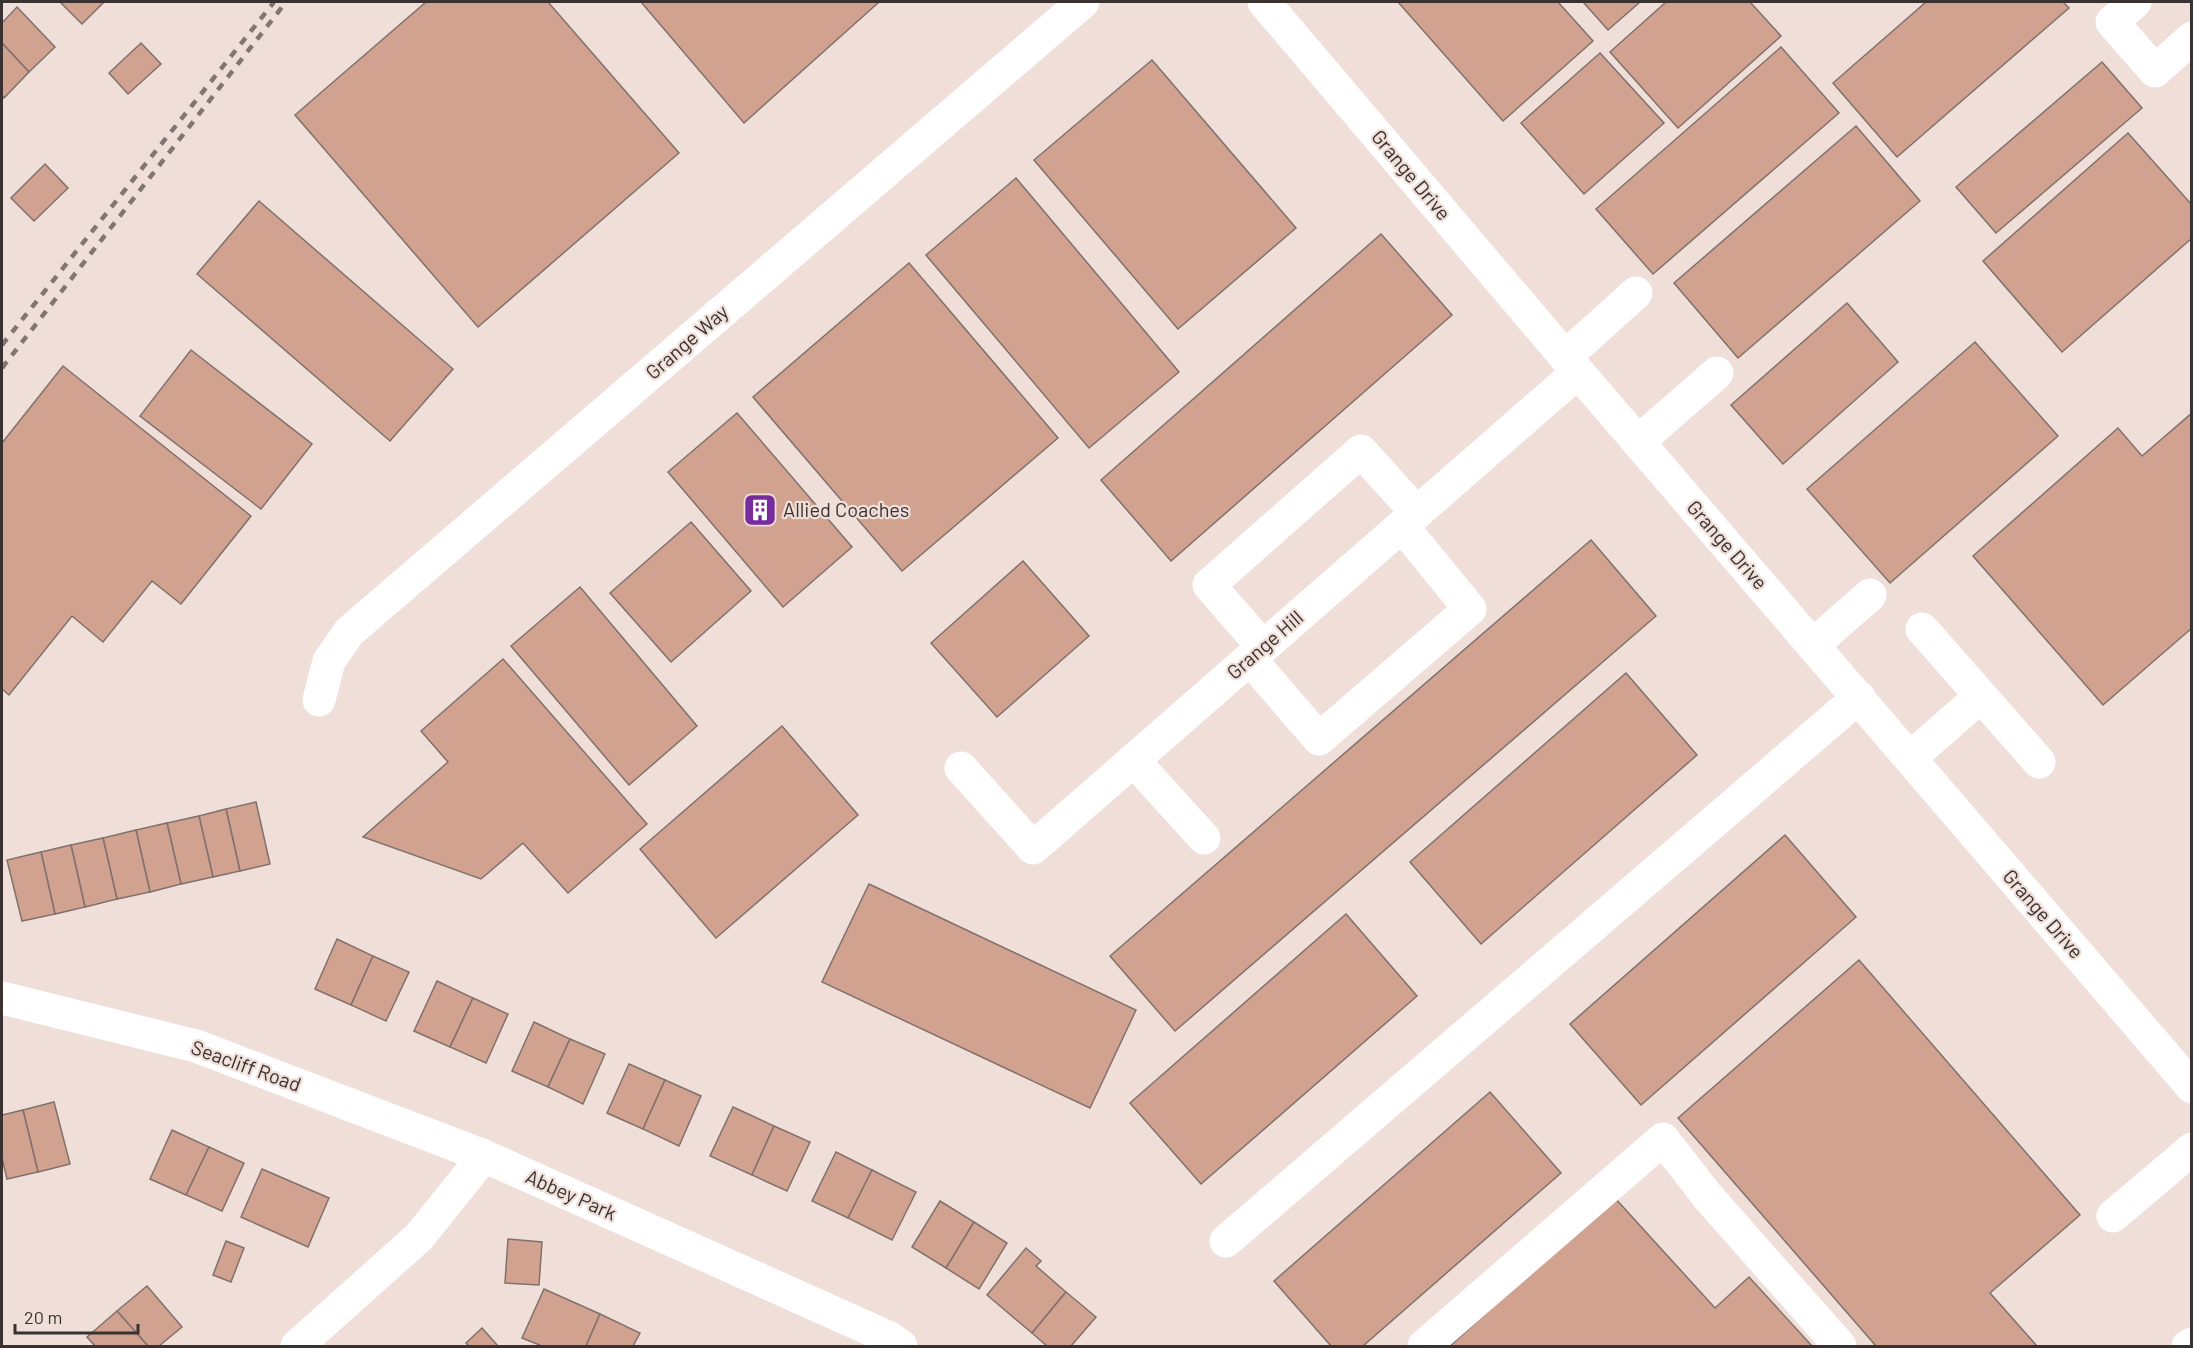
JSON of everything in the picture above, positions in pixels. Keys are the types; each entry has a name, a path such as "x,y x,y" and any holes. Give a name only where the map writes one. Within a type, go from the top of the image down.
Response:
{"street":[{"name":"Grange Drive","path":"1264,2 1571,365 1859,697 2192,1087"},
{"path":"2135,2 2112,22 2155,71 2192,38"},
{"name":"Grange Way","path":"319,700 329,661 349,632 1066,7"},
{"name":"Grange Hill","path":"961,768 1033,848 1409,520 1571,365 1636,293"},
{"path":"1638,442 1717,373"},
{"path":"1361,452 1409,520 1470,609 1319,739 1209,585 1361,452"},
{"path":"1813,645 1870,595"},
{"path":"1922,629 2039,762"},
{"path":"1911,758 1980,696"},
{"path":"1226,1241 1859,697"},
{"path":"1133,760 1204,838"},
{"name":"Seacliff Road","path":"2,998 196,1046 484,1156"},
{"path":"1424,1347 1663,1139 1708,1197 1840,1347"},
{"path":"2114,1216 2192,1149"},
{"path":"297,1347 419,1237 484,1156"},
{"name":"Abbey Park","path":"484,1156 890,1338 901,1347"}],"building":[{"path":"60,2 104,2 82,24"},
{"path":"426,2 548,2 679,153 478,327 295,115"},
{"path":"641,2 879,2 744,123"},
{"path":"1398,2 1558,2 1593,41 1503,121"},
{"path":"1583,2 1640,2 1608,30"},
{"path":"1666,2 1750,2 1781,36 1678,128 1610,52"},
{"path":"1926,2 2063,2 2069,8 1897,157 1833,83"},
{"path":"17,7 55,47 29,72 2,43 2,23"},
{"path":"2,43 29,72 4,98 2,95"},
{"path":"141,43 161,64 128,94 109,73"},
{"path":"1781,47 1839,113 1653,274 1596,209"},
{"path":"1600,53 1664,123 1584,194 1521,123"},
{"path":"1152,60 1296,228 1178,329 1034,160"},
{"path":"2102,62 2142,108 1996,233 1956,187"},
{"path":"1856,126 1920,201 1738,358 1674,283"},
{"path":"2128,133 2192,205 2192,238 2062,352 1983,261"},
{"path":"45,164 68,188 34,221 11,198"},
{"path":"1016,178 1179,372 1089,448 926,255"},
{"path":"259,201 453,369 390,441 197,274"},
{"path":"1381,234 1452,315 1171,561 1101,480"},
{"path":"909,263 1058,438 902,571 753,397"},
{"path":"1847,303 1898,362 1783,464 1731,405"},
{"path":"1975,342 2058,436 1890,583 1807,489"},
{"path":"191,350 312,444 261,509 140,416"},
{"path":"63,366 251,516 181,604 152,581 103,642 72,616 9,695 2,689 2,443"},
{"name":"Allied Coaches","path":"737,413 852,547 783,607 668,472"},
{"path":"2192,413 2192,628 2103,705 1973,556 2118,428 2142,456"},
{"path":"691,522 751,591 671,662 610,593"},
{"path":"1591,540 1656,616 1175,1031 1110,956"},
{"path":"1023,561 1089,636 997,717 931,643"},
{"path":"580,587 697,726 629,785 511,646"},
{"path":"503,659 647,824 568,893 523,843 481,879 363,837 448,762 421,731"},
{"path":"1626,673 1697,755 1481,944 1410,862"},
{"path":"782,726 858,815 716,938 640,849"},
{"path":"256,802 270,864 240,871 226,809"},
{"path":"226,809 240,871 213,877 199,816"},
{"path":"199,816 213,877 181,884 167,823"},
{"path":"167,823 181,884 150,892 136,830"},
{"path":"136,830 150,892 117,899 103,838"},
{"path":"1785,835 1856,917 1641,1105 1570,1024"},
{"path":"103,838 117,899 85,907 71,845"},
{"path":"71,845 85,907 55,914 41,852"},
{"path":"41,852 55,914 22,921 7,860"},
{"path":"869,884 1136,1010 1090,1108 822,982"},
{"path":"1346,914 1417,996 1201,1184 1130,1103"},
{"path":"337,939 373,956 351,1005 315,989"},
{"path":"373,956 409,972 386,1021 351,1005"},
{"path":"1859,960 2080,1215 1990,1293 2037,1346 1876,1346 1678,1118"},
{"path":"437,981 473,998 450,1047 414,1031"},
{"path":"473,998 508,1014 486,1063 450,1047"},
{"path":"534,1022 570,1039 548,1087 512,1071"},
{"path":"570,1039 605,1054 583,1104 548,1087"},
{"path":"629,1064 665,1080 643,1129 607,1113"},
{"path":"665,1080 701,1096 679,1146 643,1129"},
{"path":"1490,1092 1561,1173 1363,1346 1331,1346 1274,1281"},
{"path":"54,1102 70,1164 38,1172 23,1110"},
{"path":"733,1107 774,1126 752,1175 710,1156"},
{"path":"23,1110 38,1172 7,1179 2,1158 2,1115"},
{"path":"774,1126 810,1142 787,1191 752,1175"},
{"path":"172,1130 209,1147 186,1195 150,1179"},
{"path":"209,1147 244,1163 222,1211 186,1195"},
{"path":"836,1152 872,1170 848,1218 812,1201"},
{"path":"262,1169 329,1198 308,1247 241,1217"},
{"path":"872,1170 916,1192 892,1240 848,1218"},
{"path":"1614,1197 1715,1308 1749,1277 1812,1346 1450,1346"},
{"path":"940,1201 974,1222 946,1268 912,1247"},
{"path":"974,1222 1007,1243 979,1289 946,1268"},
{"path":"508,1239 542,1242 539,1285 505,1283"},
{"path":"226,1241 244,1248 231,1282 213,1275"},
{"path":"1026,1248 1041,1261 1036,1266 1066,1292 1032,1333 987,1295"},
{"path":"147,1286 182,1327 159,1346 148,1346 117,1311"},
{"path":"544,1289 600,1314 586,1346 542,1346 522,1338"},
{"path":"1066,1292 1096,1317 1071,1346 1047,1346 1032,1333"},
{"path":"117,1311 148,1346 95,1346 87,1337"},
{"path":"600,1314 640,1333 633,1346 586,1346"},
{"path":"482,1328 498,1346 469,1346 466,1343"}],"railway":[{"path":"2,345 274,2"},
{"path":"2,368 286,2"}],"place":[{"name":"Allied Coaches","path":"760,510"}]}
